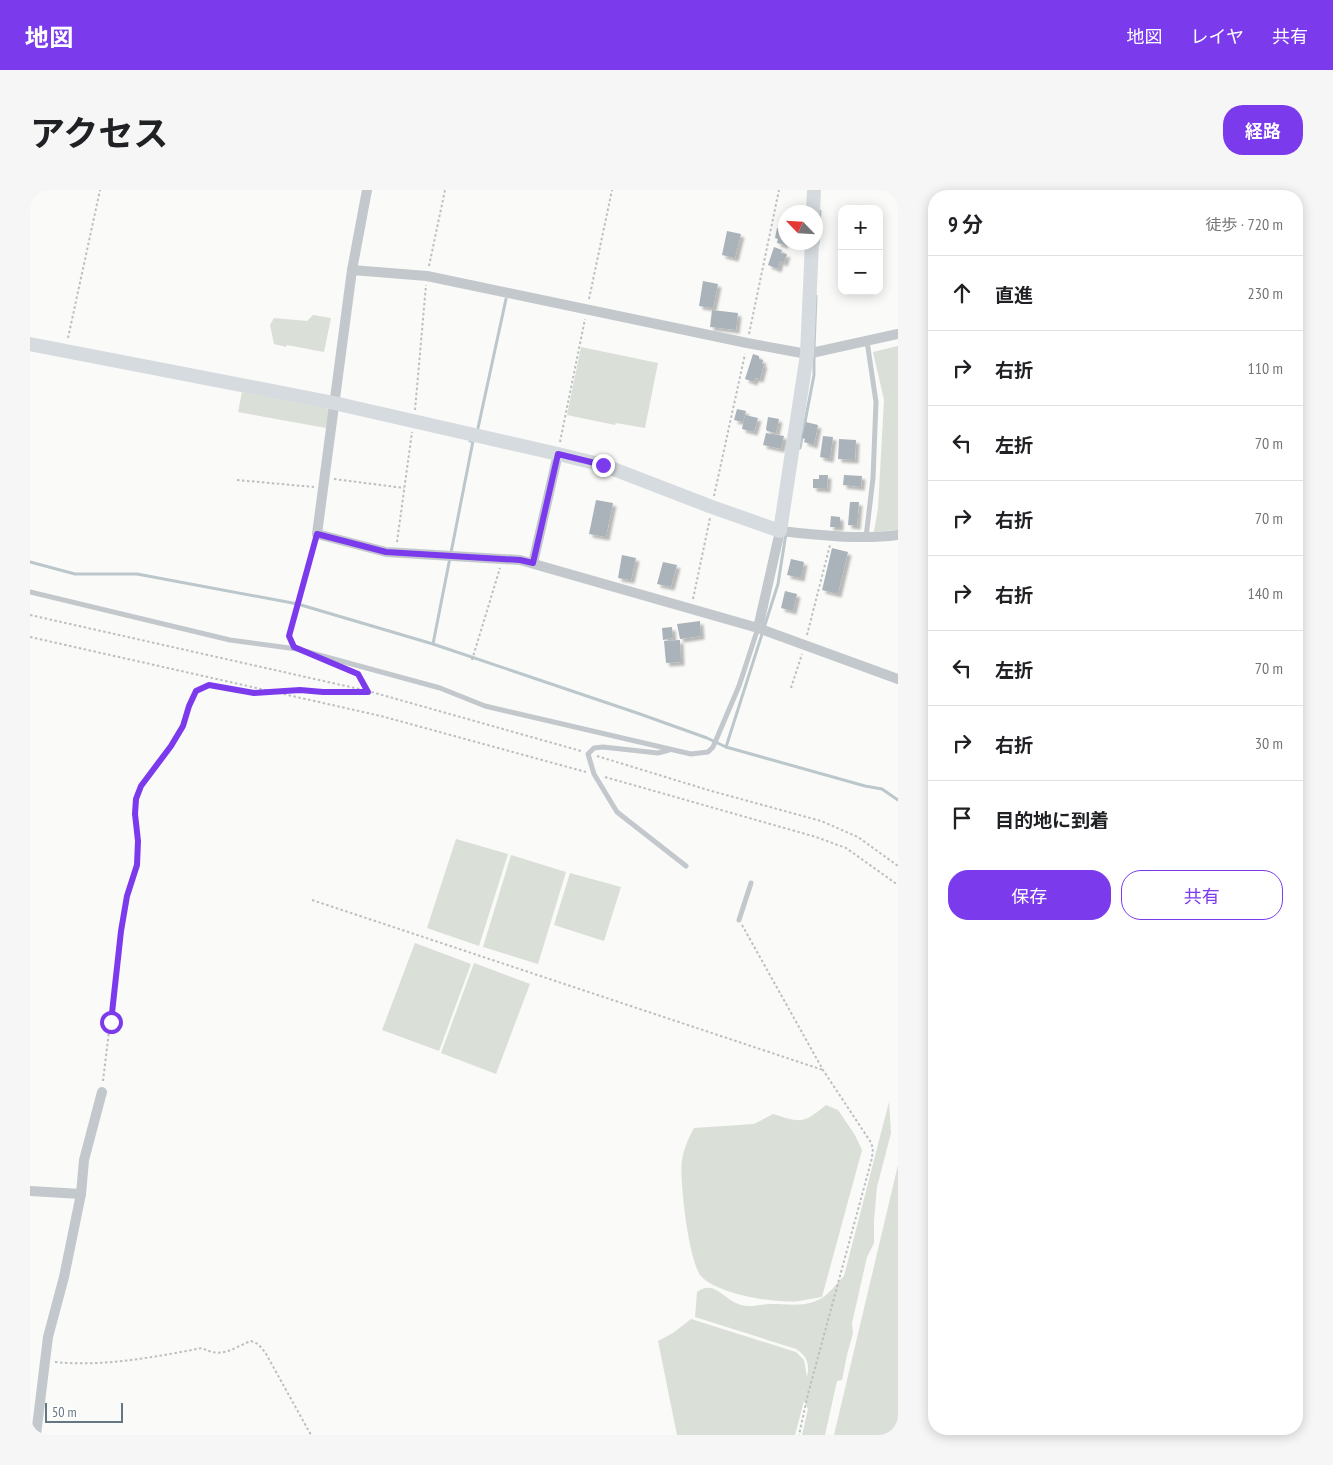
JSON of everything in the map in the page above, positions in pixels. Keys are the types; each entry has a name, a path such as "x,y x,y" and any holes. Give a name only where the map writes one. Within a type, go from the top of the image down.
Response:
{"street":[{"path":"367,190 352,270 317,534 386,552 520,560 533,563 758,628 898,679"},
{"path":"813,205 814,190"},
{"path":"758,628 780,531 806,354 812,250"},
{"path":"352,270 427,276 806,354 898,334"},
{"path":"30,344 334,403 603,465 780,531 832,536 866,537 898,535"},
{"path":"533,563 558,454"},
{"path":"36,1435 48,1337 64,1277 81,1194 84,1160 102,1092"},
{"path":"30,1191 81,1194"}],"lane":[{"path":"866,537 873,478 876,402 867,341"},
{"path":"30,592 230,640 297,649 440,688 486,706 691,754 708,752 714,746 739,686 758,628"},
{"path":"670,750 658,753 603,747 594,748 588,754 594,774 617,812 686,866"},
{"path":"739,920 751,883"}],"path":[{"path":"65,350 100,190"},
{"path":"396,553 414,421 427,276 445,190"},
{"path":"558,454 612,190"},
{"path":"692,608 779,190"},
{"path":"237,480 404,488"},
{"path":"297,649 294,647 289,636 317,534"},
{"path":"791,688 805,645 832,536"},
{"path":"472,660 503,559"},
{"path":"30,615 368,692 485,723 708,790 821,820 858,837 898,866"},
{"path":"30,637 381,716 816,837 846,848 898,885"},
{"path":"358,674 368,692"},
{"path":"102,1092 121,931 127,896 137,865 136,799 141,786 171,746 183,726 196,691 209,685 254,693 300,690 368,692"},
{"path":"312,900 823,1070"},
{"path":"739,920 823,1070 873,1148 872,1158 808,1394 800,1435"},
{"path":"45,1360 71,1364 117,1362 202,1348 212,1353 221,1353 251,1341 258,1344 265,1352 311,1435"}],"shaded area":[{"path":"313,315 331,318 324,352 274,344 270,325 274,318 307,321"},
{"path":"898,346 898,530 874,532 878,508 884,400 873,352"},
{"path":"581,347 658,363 645,428 616,423 615,425 567,415"},
{"path":"242,392 330,409 326,428 238,412"},
{"path":"456,839 508,854 479,946 427,928"},
{"path":"511,855 566,872 538,964 483,947"},
{"path":"570,873 621,887 604,941 554,925"},
{"path":"415,943 471,964 439,1051 382,1030"},
{"path":"474,963 530,984 496,1074 441,1053"},
{"path":"889,1102 891,1133 877,1187 874,1243 867,1257 852,1323 853,1333 842,1380 837,1381 825,1435 802,1435 808,1409 804,1401 795,1435 677,1435 658,1341 673,1333 691,1319 796,1352 804,1360 807,1377 807,1361 803,1354 796,1349 695,1317 697,1292 703,1289 714,1289 741,1305 749,1306 807,1304 829,1293 844,1276"},
{"path":"826,1105 838,1110 855,1135 862,1150 822,1297 789,1302 777,1301 733,1293 709,1282 701,1276 693,1255 689,1239 682,1184 682,1160 686,1144 694,1128 754,1124 773,1114 796,1120 807,1119"},
{"path":"898,1165 898,1435 834,1435"}],"building":[{"path":"777,228 778,228 778,239 775,238"},
{"path":"727,231 741,234 735,258 722,255"},
{"path":"774,247 782,250 781,253 787,254 784,263 780,261 778,269 768,265"},
{"path":"703,281 718,284 713,308 699,306"},
{"path":"712,310 738,313 736,330 710,327"},
{"path":"753,354 759,356 759,359 763,360 762,364 764,364 760,379 755,378 754,382 745,379"},
{"path":"737,409 746,411 743,422 734,420"},
{"path":"745,415 758,418 754,432 742,429"},
{"path":"768,417 779,419 776,433 766,429"},
{"path":"806,422 818,425 814,445 804,442 805,439 802,438"},
{"path":"766,433 784,436 781,449 763,445"},
{"path":"823,436 833,437 830,459 820,457"},
{"path":"839,439 856,440 855,460 838,459"},
{"path":"819,475 828,475 827,489 813,488 813,479 819,479"},
{"path":"844,475 862,476 861,487 843,485"},
{"path":"596,500 613,503 606,537 589,534"},
{"path":"850,502 859,502 857,526 848,525"},
{"path":"831,516 840,517 840,527 830,527"},
{"path":"832,548 848,552 838,594 822,590"},
{"path":"622,555 636,558 631,580 618,578"},
{"path":"791,559 804,562 801,578 787,575"},
{"path":"663,562 677,565 671,587 657,584"},
{"path":"785,591 797,594 793,611 781,608"},
{"path":"700,621 701,636 680,639 677,624"},
{"path":"672,627 673,638 663,640 662,628"},
{"path":"680,640 681,662 666,663 664,641"}],"waterway":[{"path":"814,349 816,296"},
{"path":"478,428 506,299"},
{"path":"800,448 814,375 814,355"},
{"path":"433,644 473,441 470,441"},
{"path":"726,747 778,584 786,533"},
{"path":"30,562 75,574 137,574 298,604"},
{"path":"301,605 433,644 640,714 707,738 726,747 865,786 882,789 898,800"}],"route":[{"path":"111,1022 121,931 127,896 137,865 136,799 141,786 171,746 183,726 196,691 209,685 254,693 300,690 368,692 358,674 294,647 289,636 317,534 386,552 520,560 533,563 558,454 603,465"}]}
